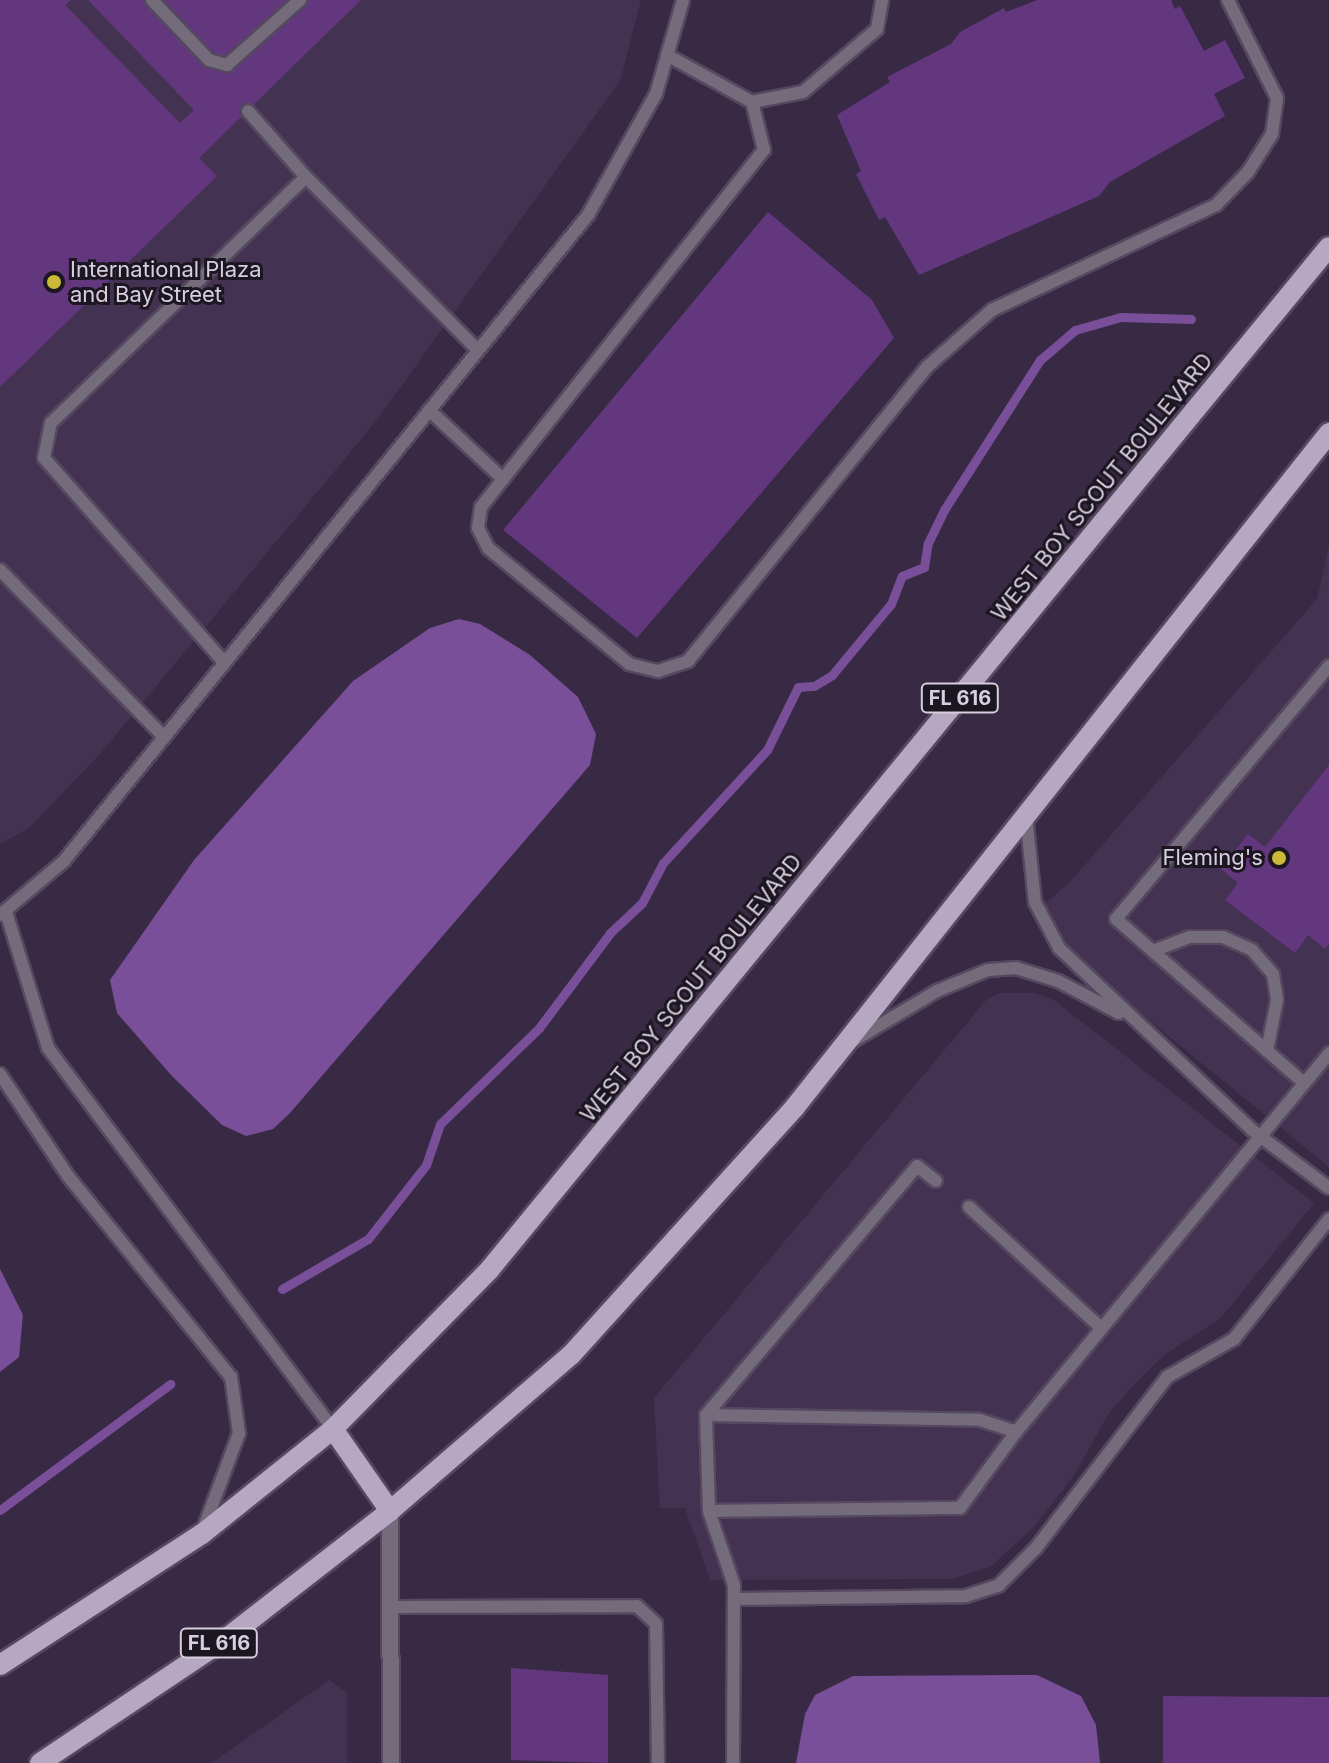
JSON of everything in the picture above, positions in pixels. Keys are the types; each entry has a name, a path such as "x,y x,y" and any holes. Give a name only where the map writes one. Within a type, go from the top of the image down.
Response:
{"main road":[{"name":"WEST BOY SCOUT BOULEVARD","path":"0,1665 202,1534 333,1429 490,1269 1329,247"},
{"name":"FL 616","path":"40,1763 227,1638 390,1511 571,1355 795,1107 1329,433"},
{"path":"333,1429 390,1511"}],"street":[{"path":"390,1511 391,1763"}],"lane":[{"path":"152,0 209,60 227,65 300,0"},
{"path":"333,1429 48,1048 3,913 63,862 162,735 588,215 656,94 683,0"},
{"path":"667,55 752,102 803,92 877,29 882,0"},
{"path":"752,102 764,150 481,507 478,528 488,548 629,664 658,671 688,661 928,366 981,319 1216,205 1248,172 1272,134 1277,98 1228,0"},
{"path":"248,111 306,177 478,350"},
{"path":"223,661 44,458 51,423 306,177"},
{"path":"429,410 503,479"},
{"path":"0,570 162,735"},
{"path":"1304,1083 1116,919 1329,666"},
{"path":"1316,681 1329,691"},
{"path":"1026,815 1035,902 1059,948 1129,1018 1262,1137 1329,1188"},
{"path":"1153,951 1190,937 1223,937 1252,950 1273,974 1277,1000 1267,1051"},
{"path":"842,1047 937,991 988,970 1016,968 1058,981 1129,1018"},
{"path":"709,1511 960,1508 1016,1432 1329,1053"},
{"path":"0,1074 68,1176 231,1377 239,1433 202,1534"},
{"path":"733,1763 735,1599 709,1511 706,1415 917,1166 936,1181"},
{"path":"969,1207 1102,1329"},
{"path":"735,1599 966,1596 999,1585 1036,1548 1167,1377 1234,1339 1329,1219"},
{"path":"706,1415 980,1420 1016,1432"},
{"path":"391,1607 637,1606 656,1624 658,1763"}],"shaded area":[{"path":"0,0 641,0 620,81 377,420 100,754 29,828 0,844"},
{"path":"1329,546 1329,1167 1107,986 1055,931 1044,904 1069,883 1317,599"},
{"path":"459,619 480,624 530,655 578,697 596,734 590,765 290,1113 273,1129 246,1136 222,1125 171,1075 117,1013 110,980 194,860 353,681 430,628"},
{"path":"1000,993 1036,993 1055,1001 1314,1203 1221,1318 1164,1355 1130,1389 1109,1413 1073,1477 1034,1527 990,1567 951,1579 710,1580 685,1508 660,1508 654,1398 987,999"},
{"path":"0,1269 23,1315 19,1357 0,1372"},
{"path":"1037,1675 1081,1696 1096,1725 1100,1763 796,1763 805,1714 815,1695 853,1676"},
{"path":"329,1680 347,1693 347,1763 212,1763"}],"building":[{"name":"International Plaza and Bay Street","path":"0,0 71,0 65,5 180,123 194,110 88,0 361,0 199,158 217,176 0,387"},
{"path":"1037,0 1171,0 1175,9 1180,6 1204,51 1225,40 1245,78 1214,94 1225,116 1110,182 1099,196 919,275 885,217 879,220 856,174 861,171 837,115 890,82 887,77 951,44 960,32 1004,8 1006,12"},
{"path":"768,212 872,300 894,338 637,638 503,530"},
{"name":"Fleming's","path":"1329,765 1329,944 1325,949 1308,935 1295,953 1225,900 1238,883 1221,869 1248,834 1265,847"},
{"path":"511,1668 608,1675 608,1763 511,1760"},
{"path":"1163,1696 1329,1697 1329,1763 1163,1763"}],"waterway":[{"path":"282,1289 368,1239 426,1165 440,1124 539,1028 610,933 642,903 663,863 767,750 798,687 814,686 832,675 891,604 902,576 924,567 928,543 944,510 1040,360 1075,330 1121,317 1191,319"},
{"path":"0,1510 170,1384"}],"place":[{"name":"International Plaza and Bay Street","path":"54,282"},
{"name":"Fleming's","path":"1279,858"}]}
